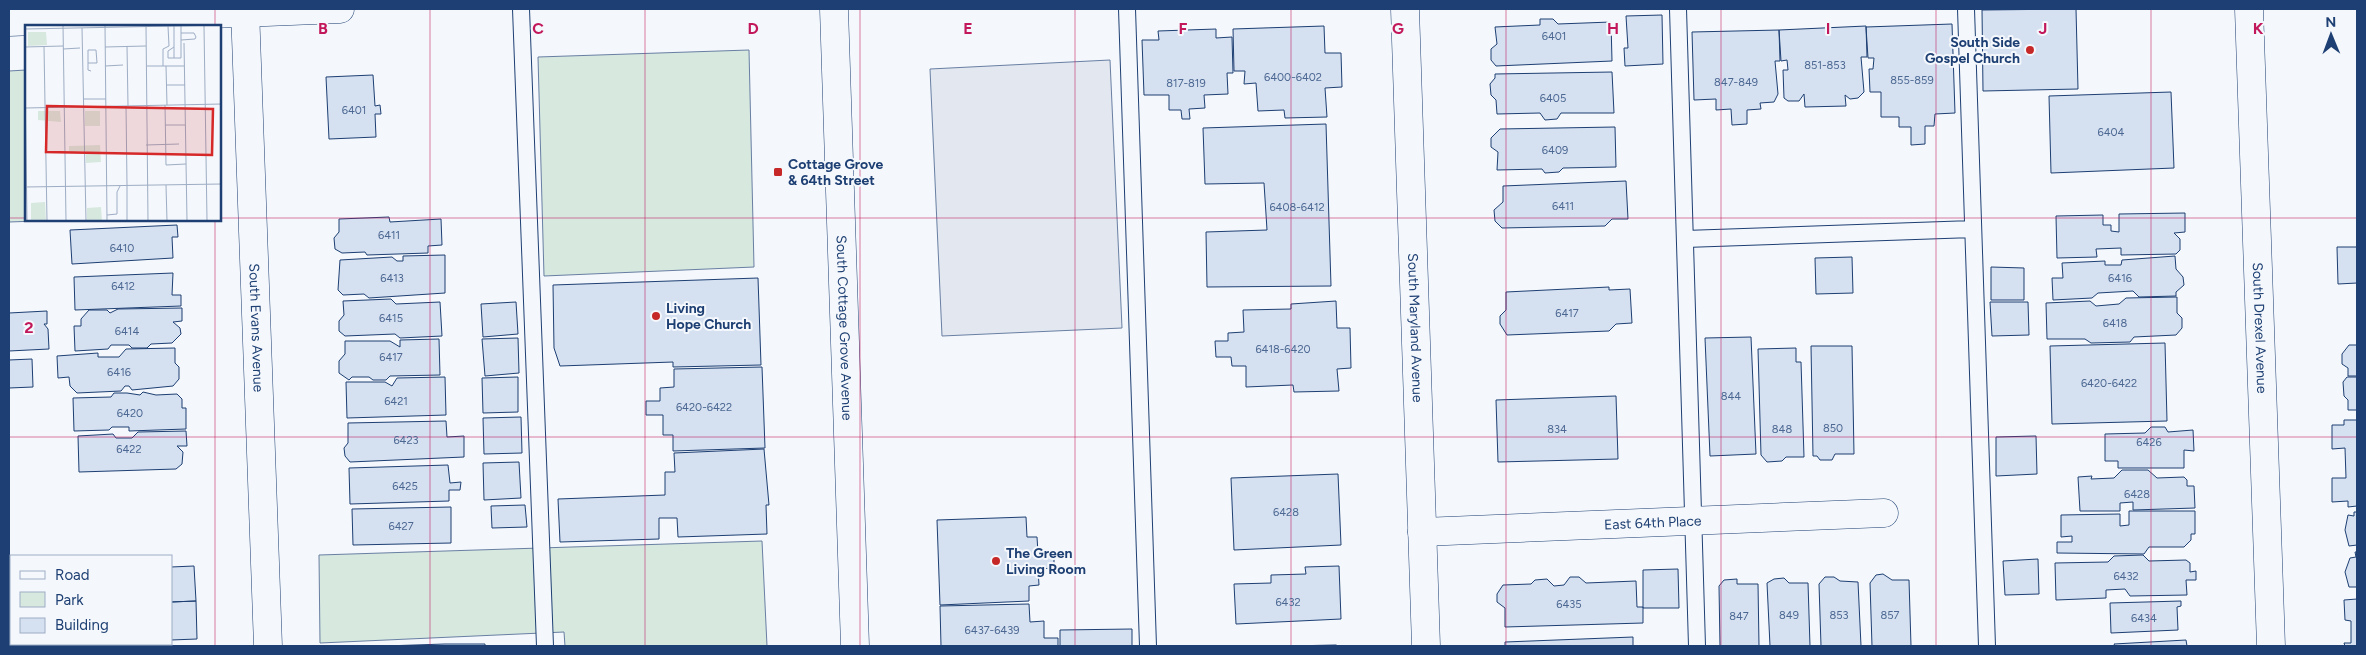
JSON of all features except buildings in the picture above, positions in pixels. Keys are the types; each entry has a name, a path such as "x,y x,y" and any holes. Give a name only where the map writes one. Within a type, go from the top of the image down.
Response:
{"street":[{"path":"9,22 245,11 340,9"},
{"name":"South Cottage Grove Avenue","path":"834,9 855,646"},
{"name":"South Maryland Avenue","path":"1405,9 1426,646"},
{"name":"South Drexel Avenue","path":"2250,9 2271,646"},
{"name":"South Evans Avenue","path":"245,11 268,646"},
{"name":"East 64th Place","path":"1422,532 1884,513"}],"lane":[{"path":"522,9 544,646"},
{"path":"1127,9 1148,646"},
{"path":"1678,9 1697,646"},
{"path":"1966,9 1987,646"},
{"path":"1685,239 1973,229"}],"green space":[{"path":"749,50 754,267 544,276 538,57"},
{"path":"25,70 25,221 38,221 9,222 9,71"},
{"path":"762,541 767,646 565,646 564,632 320,643 319,555"}],"shaded area":[{"path":"1110,60 1122,328 942,336 930,69"}],"place":[{"name":"South Side Gospel Church","path":"2030,50"},
{"name":"Cottage Grove & 64th Street","path":"778,172"},
{"name":"Living Hope Church","path":"656,316"},
{"name":"The Green Living Room","path":"996,561"}]}
